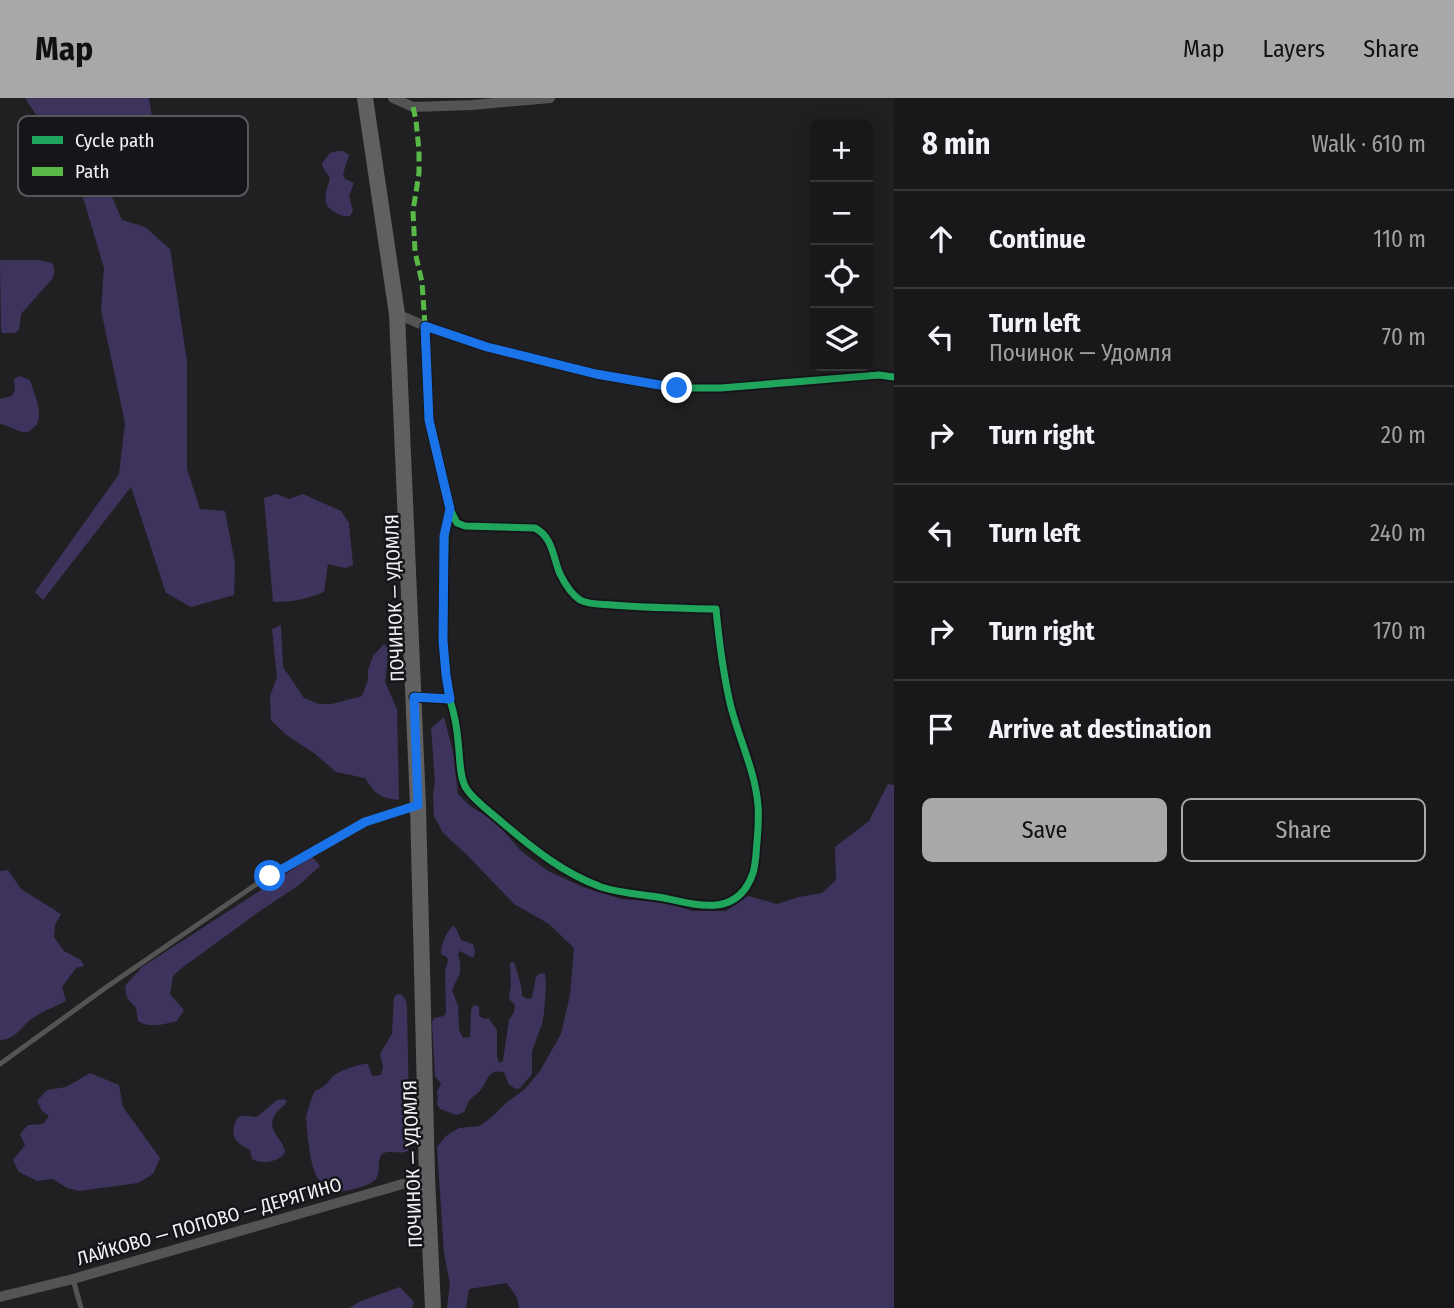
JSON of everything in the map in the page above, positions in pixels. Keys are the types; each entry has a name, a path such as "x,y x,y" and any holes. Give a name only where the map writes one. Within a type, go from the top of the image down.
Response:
{"main road":[{"name":"ПОЧИНОК — УДОМЛЯ","path":"369,99 397,314 418,805 433,1308"}],"street":[{"path":"393,98 412,107 423,107 550,98"},
{"path":"397,314 487,347 596,374 677,388 721,388 879,375 894,377"},
{"path":"425,326 429,420 450,509 457,523 465,526 535,528 542,531 567,586 587,603 716,609 719,647 730,704 758,804 754,871 743,894 734,901 722,905 696,904 602,887 574,875 542,856 466,789 446,675 443,641 444,536 450,509"},
{"path":"414,697 450,699"},
{"name":"ЛАЙКОВО — ПОПОВО — ДЕРЯГИНО","path":"0,1297 73,1279 427,1177"}],"lane":[{"path":"0,1064 108,986 270,876 365,822 418,805"},
{"path":"73,1279 80,1308"}],"shaded area":[{"path":"25,98 149,98 152,116 37,116"},
{"path":"338,151 349,155 343,174 345,179 354,183 349,196 353,211 350,216 343,216 329,208 326,200 330,178 322,163 330,153"},
{"path":"83,196 113,196 122,220 145,227 170,249 187,361 187,469 200,509 225,511 235,563 234,595 191,607 166,593 131,487 43,600 35,592 119,474 125,423 101,310 104,268"},
{"path":"0,260 39,260 52,263 54,267 52,279 21,314 16,333 2,333 1,329"},
{"path":"20,376 30,380 39,413 36,425 26,432 0,424 0,399 12,396 15,391 14,379"},
{"path":"276,494 289,499 303,494 341,511 349,523 353,565 345,568 328,564 324,592 299,600 273,602 264,498"},
{"path":"281,625 283,667 304,698 319,704 332,704 362,696 373,656 384,644 389,649 385,682 397,709 399,800 379,794 365,778 336,772 285,734 271,720 270,696 277,677 272,629"},
{"path":"444,717 454,756 458,794 470,806 496,822 521,851 548,871 583,887 621,899 665,902 693,911 726,911 748,896 777,904 822,893 836,880 835,847 869,821 888,784 894,785 894,1308 519,1308 517,1298 507,1283 469,1289 466,1308 447,1308 450,1284 444,1253 437,1147 446,1136 459,1128 480,1126 525,1089 540,1071 561,1034 570,995 574,948 549,924 514,904 443,833 434,816 435,782 431,728"},
{"path":"312,857 320,866 299,885 173,976 170,994 184,1010 177,1021 152,1025 138,1021 136,1008 127,998 125,986 142,967"},
{"path":"8,870 21,889 61,914 55,925 54,937 64,951 81,960 84,966 76,968 62,987 66,1001 31,1019 11,1037 0,1040 0,871"},
{"path":"453,926 461,940 473,944 475,951 474,957 460,951 458,954 460,973 452,990 458,1006 459,1030 463,1038 470,1037 471,1010 475,1005 479,1007 479,1015 489,1019 497,1030 499,1063 503,1061 509,1020 515,1005 509,999 510,963 514,962 522,996 527,999 532,998 539,974 545,973 546,984 542,1024 532,1051 532,1074 516,1089 509,1085 504,1072 492,1073 481,1090 469,1101 464,1112 457,1115 440,1109 437,1104 437,1092 441,1084 435,1076 432,1022 434,1018 446,1013 445,971 448,960 441,951"},
{"path":"401,994 406,1000 407,1010 408,1151 382,1154 378,1174 373,1182 355,1189 336,1191 326,1187 319,1179 310,1155 306,1118 311,1100 315,1091 349,1068 368,1064 372,1076 381,1075 383,1067 380,1054 392,1034 394,997"},
{"path":"90,1073 119,1085 123,1107 160,1158 153,1174 138,1183 79,1191 67,1188 53,1179 37,1181 19,1172 13,1160 25,1145 20,1134 28,1125 43,1124 49,1116 42,1111 37,1101 47,1090 66,1087"},
{"path":"277,1100 287,1101 275,1115 272,1126 285,1153 270,1162 252,1159 250,1150 234,1136 236,1120 243,1116 257,1117"},
{"path":"400,1287 414,1302 412,1308 349,1308 361,1301"}],"marked path":[{"path":"413,107 419,151 419,173 413,211 415,252 422,282 425,326"}],"cycle path":[{"path":"414,697 450,700 443,641 445,536 450,509 429,420 425,326 487,347 596,374 677,388 721,388 879,375 894,377"},
{"path":"450,509 457,523 465,526 535,528 541,532 549,542 566,585 584,602 638,607 716,609 730,703 758,805 755,861 746,887 738,897 728,902 716,905 691,904 601,887 562,868 538,852 469,793 461,772 457,731 450,700"}],"route":[{"path":"270,876 365,822 418,805 414,697 450,699 443,641 444,536 450,509 429,420 425,326 487,347 596,374 677,388"}]}
